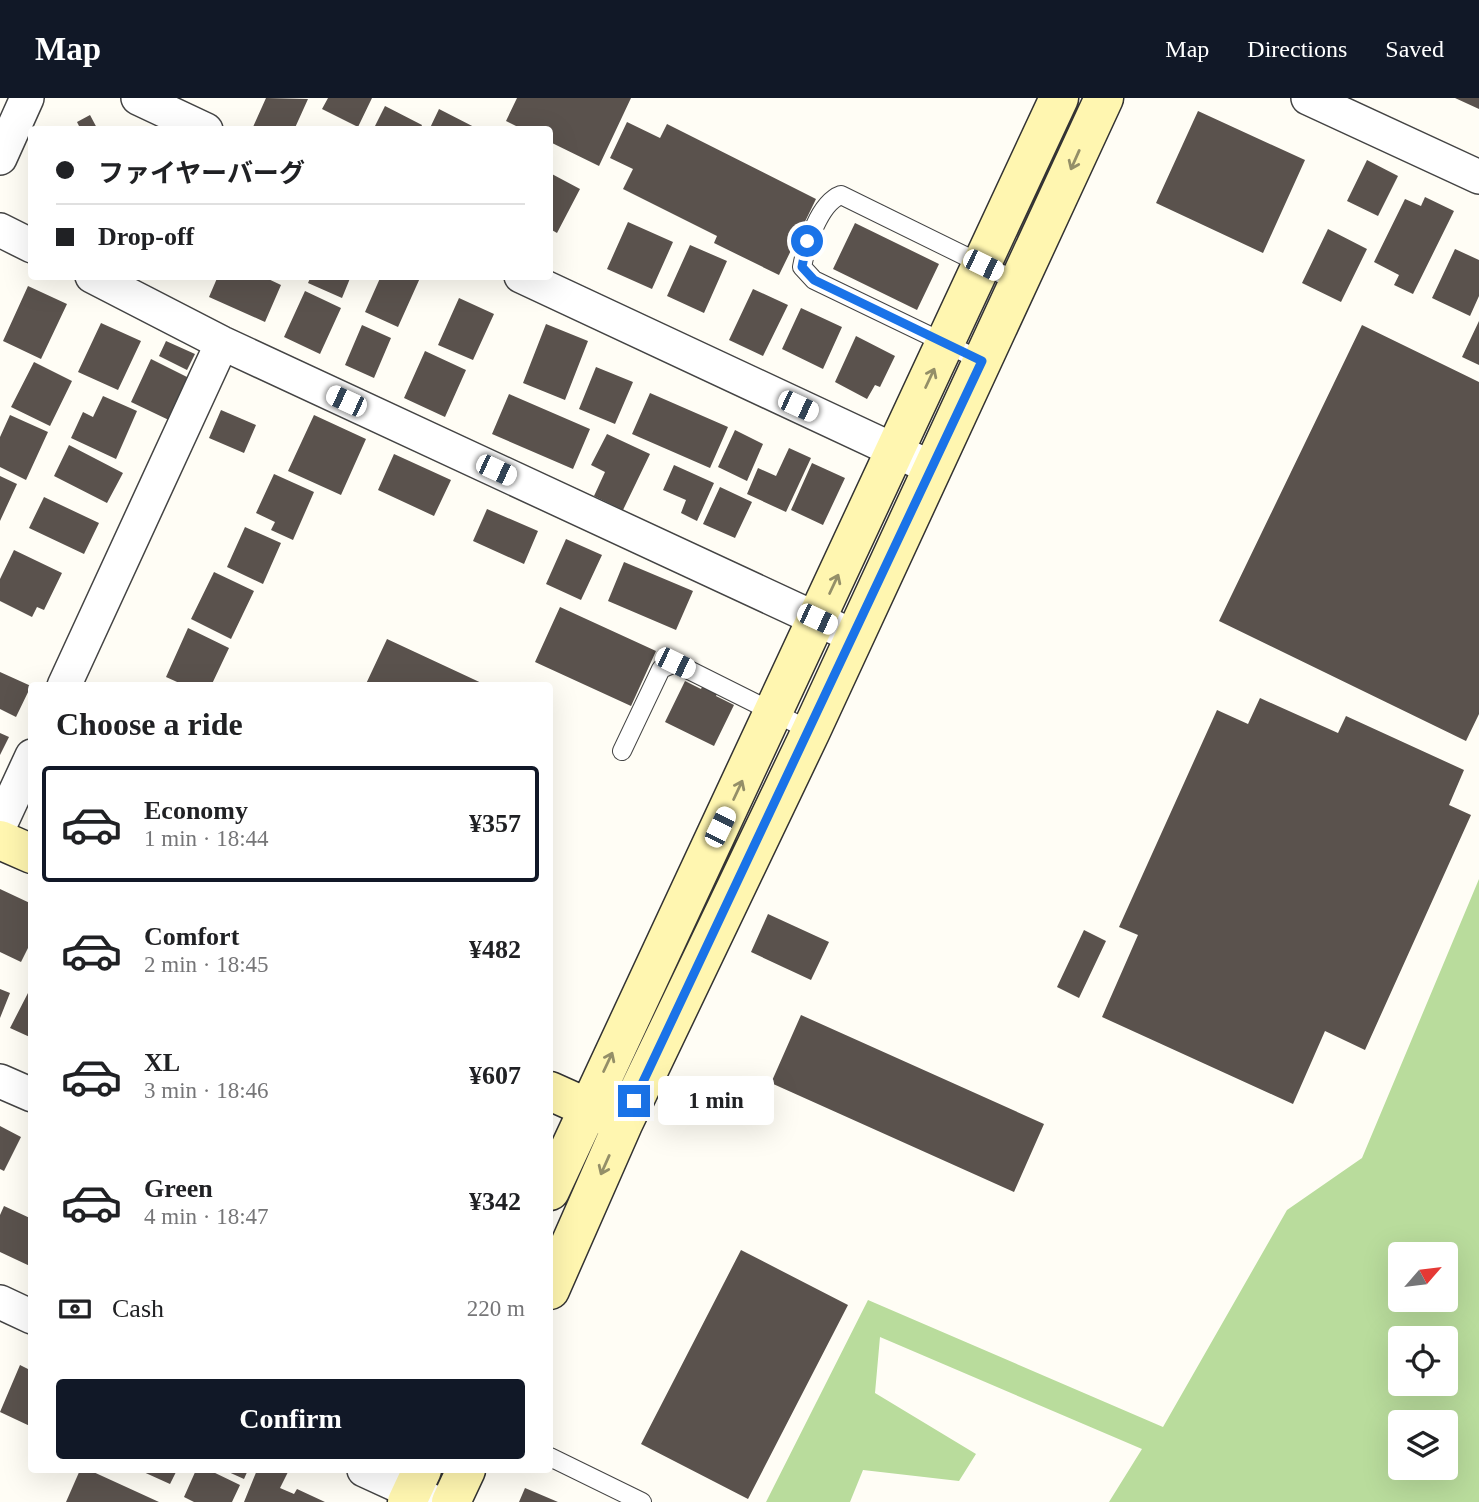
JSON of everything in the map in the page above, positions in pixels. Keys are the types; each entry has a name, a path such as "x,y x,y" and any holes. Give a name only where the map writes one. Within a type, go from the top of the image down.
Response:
{"street":[{"path":"0,158 27,98"},
{"path":"138,98 198,126"},
{"path":"553,1184 1059,98"},
{"path":"553,1283 623,1124 811,731 1104,98"},
{"path":"1308,98 1479,177"},
{"path":"0,230 28,244"},
{"path":"100,280 222,343 853,636"},
{"path":"530,280 932,468"},
{"path":"66,682 222,343"},
{"path":"0,825 28,765"},
{"path":"0,840 28,853"},
{"path":"0,1081 28,1093"},
{"path":"553,1092 623,1124"},
{"path":"0,1302 28,1315"},
{"path":"372,1473 419,1491"},
{"path":"452,1502 465,1473"}],"lane":[{"path":"982,361 814,280 802,267 807,241 832,198 841,195 1020,283"},
{"path":"622,751 661,669 675,663 811,731"},
{"path":"553,1458 642,1502"}],"green space":[{"path":"1479,879 1479,1502 1109,1502 1142,1449 880,1337 875,1393 976,1454 959,1481 863,1470 850,1502 766,1502 868,1300 1163,1427 1287,1210 1362,1158"}],"building":[{"path":"266,98 308,99 296,126 253,126"},
{"path":"328,98 372,98 358,126 322,109"},
{"path":"517,98 631,98 599,166 553,143 553,126 516,126 506,121"},
{"path":"1455,98 1479,98 1479,109"},
{"path":"385,106 422,125 422,126 375,126"},
{"path":"439,109 472,126 431,126"},
{"path":"1198,111 1305,160 1263,253 1156,203"},
{"path":"90,115 96,126 79,126 77,122"},
{"path":"627,122 660,138 667,124 816,199 779,275 714,243 717,236 623,189 633,169 610,158"},
{"path":"1367,160 1398,176 1378,216 1347,201"},
{"path":"553,175 580,189 557,233 553,231"},
{"path":"1425,197 1454,211 1413,294 1394,285 1399,275 1374,262 1405,199 1421,206"},
{"path":"628,222 673,242 652,289 607,269"},
{"path":"855,223 939,264 917,310 833,269"},
{"path":"1328,229 1367,249 1341,302 1302,283"},
{"path":"690,245 727,261 704,313 667,296"},
{"path":"1455,249 1479,260 1479,296 1470,316 1432,298"},
{"path":"216,280 270,280 281,285 265,322 209,297"},
{"path":"309,280 349,280 342,298 308,283"},
{"path":"379,280 419,280 398,327 365,312"},
{"path":"28,286 67,304 41,359 3,341"},
{"path":"753,289 788,305 763,356 729,340"},
{"path":"305,291 341,308 320,354 284,337"},
{"path":"459,298 494,314 473,360 438,345"},
{"path":"801,308 842,327 823,369 782,349"},
{"path":"1479,321 1479,365 1462,357"},
{"path":"101,323 141,341 118,390 78,372"},
{"path":"546,324 588,341 565,400 523,383"},
{"path":"362,325 391,338 374,378 345,365"},
{"path":"1362,325 1479,382 1479,714 1466,741 1219,621"},
{"path":"856,336 895,356 880,387 875,385 867,399 835,382"},
{"path":"166,341 195,354 187,370 159,356"},
{"path":"425,351 466,370 445,417 404,398"},
{"path":"151,359 193,380 173,422 131,402"},
{"path":"34,362 72,381 50,426 11,407"},
{"path":"596,367 633,382 615,424 579,409"},
{"path":"650,393 728,427 710,468 632,434"},
{"path":"509,394 590,429 573,469 492,434"},
{"path":"103,396 137,411 116,459 71,438 83,412 93,417"},
{"path":"221,410 256,425 244,453 209,438"},
{"path":"10,415 48,432 26,480 0,467 0,437"},
{"path":"314,415 366,439 341,495 288,471"},
{"path":"735,430 763,444 747,481 718,467"},
{"path":"607,434 650,454 623,510 594,496 605,472 591,465"},
{"path":"69,445 123,473 107,503 54,476"},
{"path":"789,448 811,458 786,512 747,494 758,468 776,476"},
{"path":"394,454 451,480 434,516 378,490"},
{"path":"812,463 845,478 823,525 791,510"},
{"path":"674,465 714,483 697,521 681,513 686,500 663,490"},
{"path":"274,474 314,492 293,540 271,530 275,522 256,513"},
{"path":"0,476 17,484 0,521"},
{"path":"720,487 752,502 735,538 703,524"},
{"path":"44,497 99,523 84,554 29,528"},
{"path":"487,509 538,531 524,564 473,541"},
{"path":"245,527 281,543 263,584 227,567"},
{"path":"566,539 602,555 581,600 546,584"},
{"path":"14,550 62,573 44,610 37,607 32,617 0,601 0,579"},
{"path":"624,562 693,591 676,630 608,601"},
{"path":"214,572 254,591 231,639 191,619"},
{"path":"560,607 656,651 631,706 535,662"},
{"path":"188,628 229,648 213,682 177,682 166,677"},
{"path":"387,639 479,682 367,682"},
{"path":"710,671 725,678 716,696 734,705 714,746 665,722 685,681 701,689"},
{"path":"0,672 28,685 28,692 16,717 0,709"},
{"path":"1260,698 1338,733 1346,716 1464,770 1449,805 1471,815 1365,1050 1325,1031 1293,1104 1102,1017 1138,935 1119,927 1217,710 1248,724"},
{"path":"0,733 9,737 0,755"},
{"path":"0,889 28,902 28,948 21,962 0,952"},
{"path":"768,914 829,942 811,980 751,952"},
{"path":"1084,930 1106,941 1079,998 1057,987"},
{"path":"0,989 10,993 0,1018"},
{"path":"28,993 28,1036 10,1028"},
{"path":"801,1015 1044,1124 1014,1192 771,1083"},
{"path":"0,1126 21,1137 4,1171 0,1169"},
{"path":"4,1206 28,1217 28,1265 0,1252 0,1215"},
{"path":"741,1250 848,1305 748,1499 641,1444"},
{"path":"20,1365 28,1369 28,1425 0,1412"},
{"path":"79,1473 96,1473 159,1502 66,1502"},
{"path":"146,1473 176,1473 170,1484"},
{"path":"195,1473 215,1473 240,1485 232,1502 194,1502 184,1497"},
{"path":"231,1473 247,1473 244,1479"},
{"path":"256,1473 288,1473 280,1488 294,1494 297,1489 325,1502 244,1502"},
{"path":"525,1488 558,1502 519,1502"}],"route":[{"path":"634,1101 811,731 982,361 814,280 802,267 807,241"}]}
